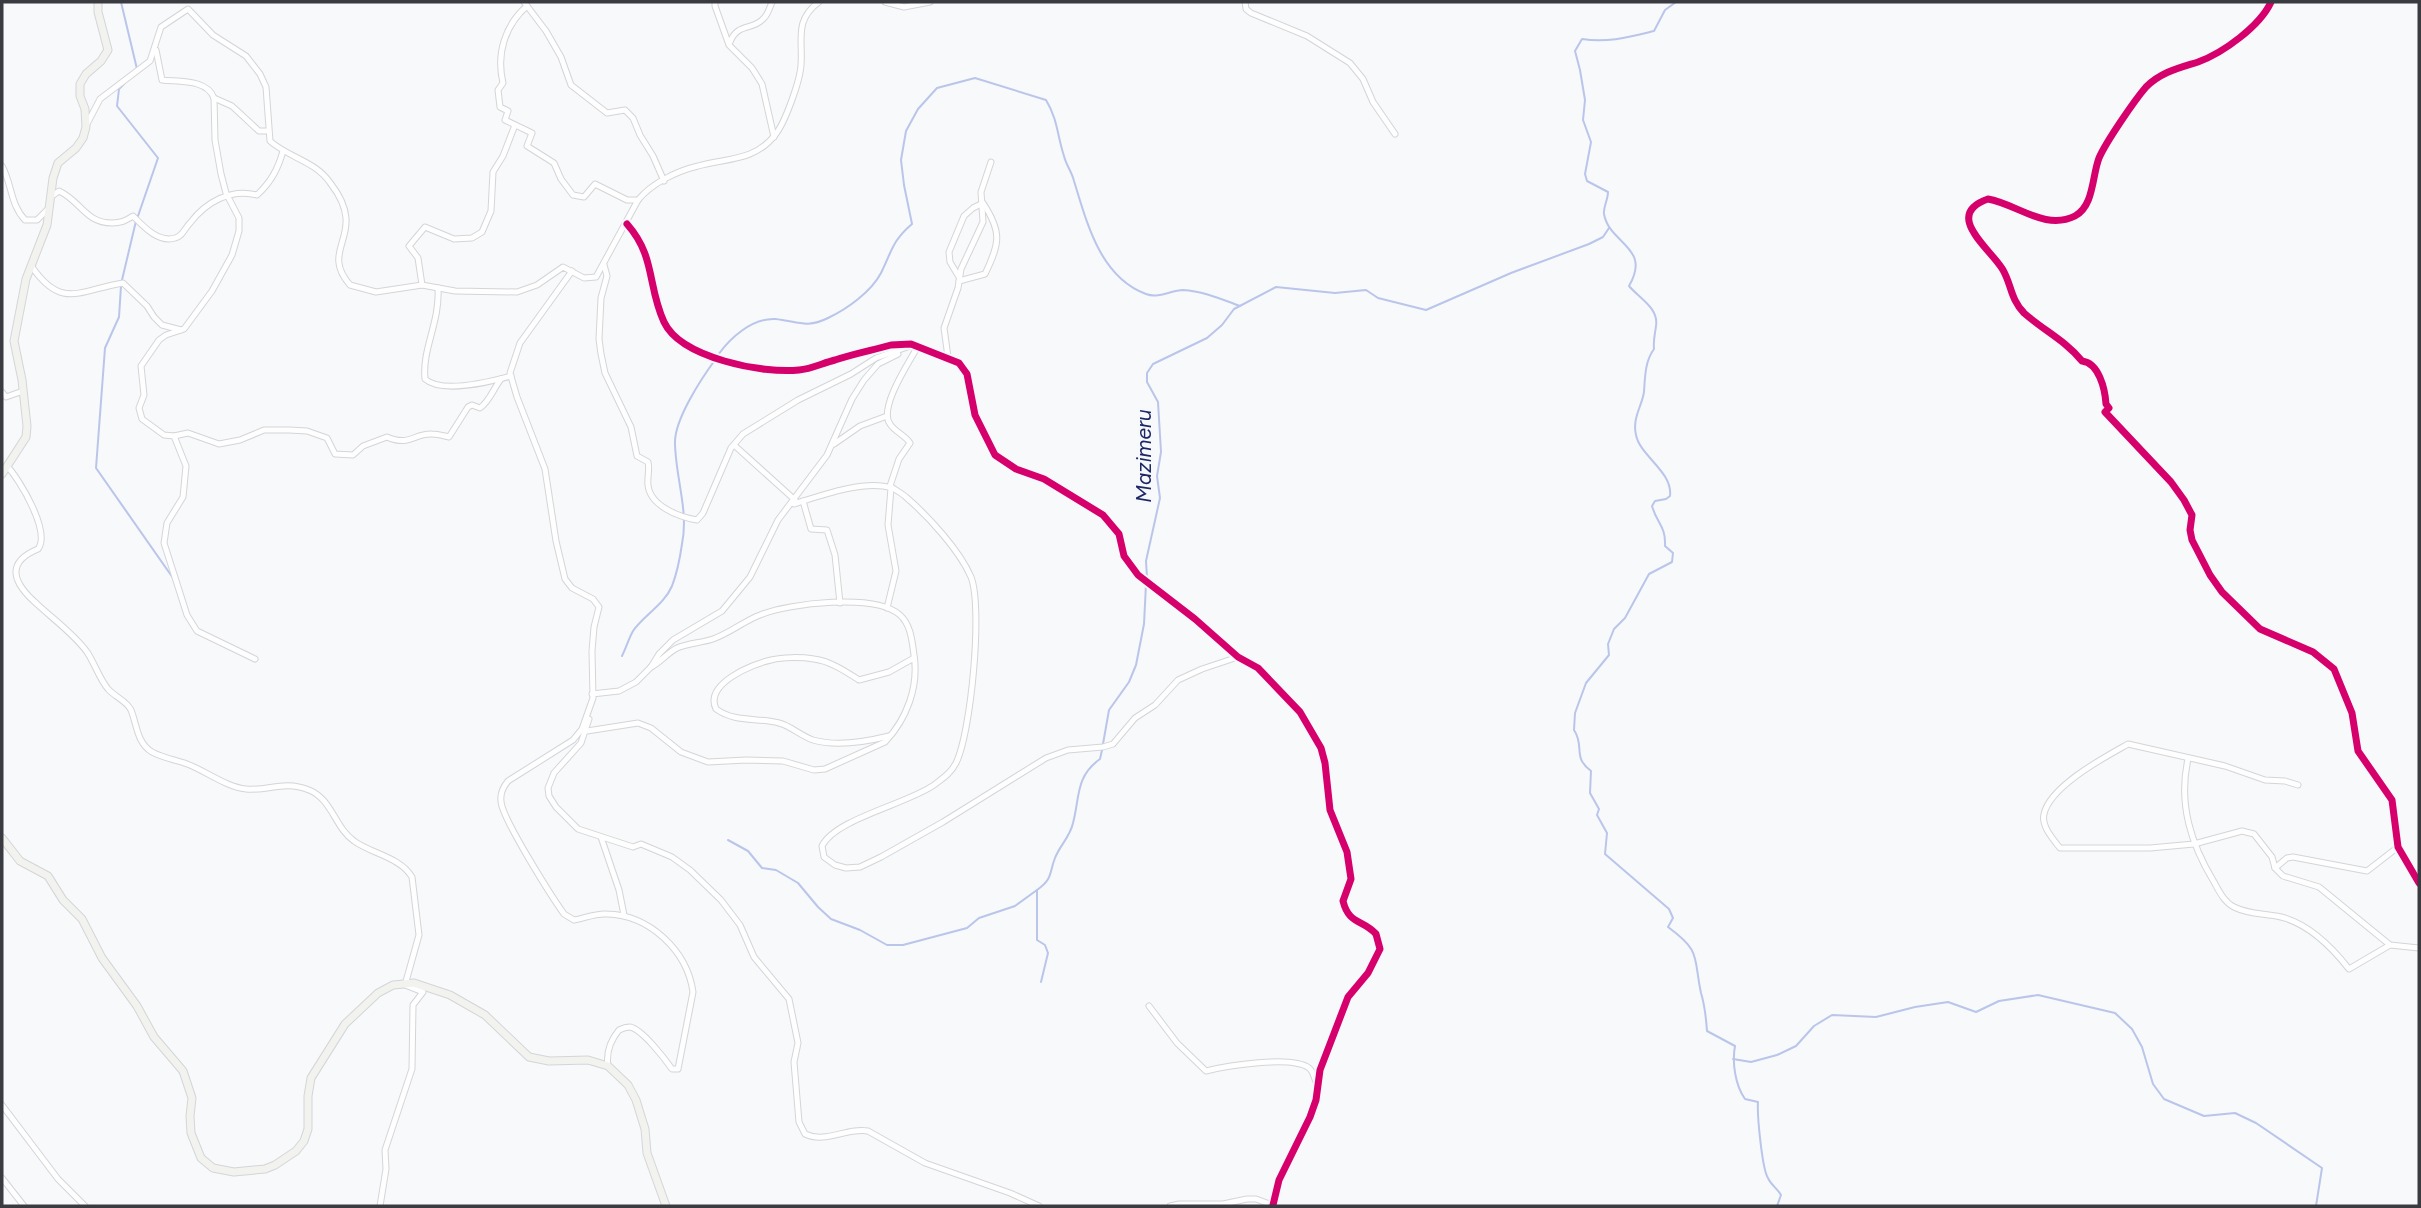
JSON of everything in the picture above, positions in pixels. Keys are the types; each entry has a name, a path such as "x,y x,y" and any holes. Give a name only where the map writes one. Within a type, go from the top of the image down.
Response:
{"main road":[{"path":"2,474 26,437 27,418 13,341 26,279 47,225 53,178 58,163 76,148 83,138 86,127 85,109 80,96 80,84 108,51 107,39 99,18 99,2"},
{"path":"2,838 20,861 48,876 63,900 82,919 102,958 132,999 156,1040 183,1071 192,1098 190,1124 194,1141 204,1162 219,1170 239,1172 265,1169 296,1151 304,1141 308,1129 309,1087 316,1068 345,1024 362,1006 386,988 406,982 450,995 485,1015 529,1057 588,1060 608,1066 628,1085 636,1100 645,1129 646,1153 666,1206"}],"street":[{"path":"186,2 188,9 213,35 246,57 260,74 266,87 270,141 314,166 332,184 340,197 346,218 338,249 338,261 350,285 376,292 422,285 455,291 517,292 537,285 561,268 589,279 599,274 638,200 647,191 693,167 757,152 764,149 774,137 782,124 799,75 799,38 803,22 812,7 819,2"},
{"path":"715,2 729,45 752,68 762,85 774,137"},
{"path":"729,45 736,31 764,18 772,2"},
{"path":"885,2 904,7 930,2"},
{"path":"1245,2 1246,9 1251,13 1307,36 1350,63 1363,79 1373,102 1395,134"},
{"path":"2271,2 2254,25 2227,47 2159,76 2148,86 2101,155 2091,192 2081,212 2070,218 2048,220 1988,199 1974,208 1968,222 1971,230 2003,271 2012,297 2019,307 2071,348 2082,360 2090,362 2097,369 2109,408 2105,412 2171,482 2184,500 2192,515 2192,540 2203,565 2222,592 2260,629 2313,652 2334,669 2352,713 2358,751 2392,800 2398,847 2419,883"},
{"path":"638,200 627,200 595,184 584,197 573,195 561,179 554,163 527,146 532,133 506,121 508,111 500,107 498,90 503,83 499,68 510,26 526,4 561,57 571,85 607,113 625,110 633,118 664,181"},
{"path":"86,127 100,99 148,63 161,27 188,9"},
{"path":"155,47 161,79 182,80 212,92 215,140 227,195 239,218 234,248 212,291 184,329 159,340 141,366 144,395 139,408 142,419 164,435 188,433 219,444 240,440 264,430 307,431 327,438 335,454 353,455 363,446 387,437 398,442 417,439 430,433 449,437 468,407 472,405 480,408 487,403 492,389 501,379"},
{"path":"214,98 232,106 259,131 268,131"},
{"path":"422,285 418,258 409,246 425,227 454,239 472,239 482,232 491,211 493,172 503,156 515,125"},
{"path":"52,196 59,191 67,195 103,225 118,224 133,216 153,234 175,238 181,235 191,220 220,197 247,192 257,195 272,179 283,150"},
{"path":"948,357 944,328 959,279 983,222 982,191 991,162"},
{"path":"2,166 12,198 19,214 25,220 37,220 49,207"},
{"path":"959,279 948,253 964,216 983,202"},
{"path":"959,279 985,274 994,257 997,241 995,222 983,202"},
{"path":"627,224 647,254 653,291 666,326 679,340 710,356 753,368 794,370 891,345 916,346 959,363 967,374 973,409 987,442 996,455 1016,469 1044,479 1103,515 1119,534 1124,556 1132,569 1238,657 1258,668 1300,712 1312,729 1325,763 1330,810 1348,852 1351,879 1343,905 1350,918 1371,929 1380,943 1375,961 1348,997 1320,1070 1316,1100 1310,1117 1279,1180 1274,1205 1247,1199 1223,1204 1170,1206"},
{"path":"604,265 607,276 601,299 599,339 605,373 631,428 637,456 648,462 650,495 672,513 697,520 703,513 734,445 743,434 806,395 876,358 916,346"},
{"path":"32,267 39,277 59,293 73,296 85,290 123,283 162,324 181,330"},
{"path":"572,271 520,344 511,376 545,469 564,574 572,588 593,599 599,607 594,627 593,694 587,731 577,747 554,772 548,793 556,807 575,828 633,847 641,844 672,857 698,877 732,913 754,957 790,1002 798,1043 794,1062 799,1122 805,1134 816,1138 868,1131 925,1163 1039,1206"},
{"path":"439,288 438,311 424,367 425,379 432,385 456,387 511,376"},
{"path":"887,608 896,571 888,520 890,481 899,459 910,443 890,425 887,416 898,381 916,346"},
{"path":"651,667 660,652 673,640 685,631 713,618 726,606 754,572 770,534 821,464 852,399 870,372 888,358 916,346"},
{"path":"2,392 5,397 23,391"},
{"path":"831,445 860,426 887,416"},
{"path":"174,436 186,466 183,497 167,523 164,543 187,615 197,631 255,659"},
{"path":"734,445 793,503"},
{"path":"7,466 33,510 42,540 38,549 19,561 17,581 25,593 80,645 105,685 129,706 139,737 146,748 154,754 190,765 239,787 254,789 281,784 311,790 328,806 352,840 390,859 409,872 414,881 414,905 419,935 405,985 423,992 413,1005 412,1069 385,1150 386,1169 380,1206"},
{"path":"793,503 856,488 879,485 891,488 919,509 959,558 971,579 975,601 975,655 968,721 957,761 950,773 920,794 849,824 825,840 822,846 824,857 835,865 846,868 860,867 881,857 1046,758 1068,750 1112,744 1135,718 1155,705 1178,680 1238,657"},
{"path":"803,501 811,529 827,530 837,566 840,603"},
{"path":"587,731 638,723 651,728 681,752 708,762 783,761 814,770 837,764 847,757 884,742 890,736 904,714 914,688 914,658 910,632 905,621 896,612 887,608 840,603 806,603 769,612 713,639 675,649 639,680 623,689 593,694"},
{"path":"890,736 867,741 827,743 811,739 782,724 730,717 716,709 714,700 727,679 774,659 816,659 859,680 889,672 914,658"},
{"path":"589,713 573,740 508,781 503,789 501,803 517,837 564,914 574,920 606,914 624,915 649,925 679,957 693,992 678,1069 673,1070 640,1032 630,1027 619,1030 613,1039 607,1058 608,1066"},
{"path":"2298,785 2285,781 2272,782 2225,766 2128,744 2067,782 2045,811 2044,817 2048,832 2060,848 2150,848 2194,844 2248,831 2272,857 2275,868 2283,876 2319,887 2390,945 2419,948"},
{"path":"2188,759 2184,778 2186,818 2194,844 2230,905 2250,914 2280,917 2306,928 2334,950 2349,969 2390,945"},
{"path":"601,837 619,890 624,915"},
{"path":"2275,868 2289,857 2367,870 2398,847"},
{"path":"1149,1006 1177,1043 1206,1071 1234,1064 1299,1064 1311,1070 1317,1085"},
{"path":"2,1105 58,1179 85,1206"},
{"path":"2,1178 24,1206"}],"waterway":[{"path":"121,2 137,69"},
{"path":"1676,2 1665,10 1654,31 1610,40 1582,39 1575,51 1585,100 1583,120 1591,142 1585,174 1587,181 1608,192 1604,211 1607,224 1633,254 1636,263 1629,286 1651,309 1656,320 1654,349 1647,364 1644,392 1635,429 1643,450 1662,472 1670,487 1670,496 1655,501 1652,506 1663,529 1665,546 1673,553 1672,562 1649,574 1625,618 1614,629 1608,644 1609,655 1586,683 1575,713 1574,730 1582,761 1591,771 1590,793 1599,809 1597,815 1607,833 1605,854 1669,909 1673,918 1668,927 1679,935 1694,956 1707,1031 1735,1046 1734,1066 1739,1087 1745,1099 1758,1102 1760,1141 1766,1173 1781,1195 1777,1206"},
{"path":"718,355 735,336 750,325 775,319 814,323 850,305 871,287 881,273 896,241 912,224 901,160 906,131 918,109 937,88 975,78 1046,100 1053,114 1065,159 1090,231 1106,262 1117,275 1146,294 1190,291 1240,306"},
{"path":"124,84 119,89 117,106 158,158 138,216"},
{"path":"122,280 136,221"},
{"name":"Mazimeru","path":"1147,578 1146,561 1160,498 1157,476 1161,452 1158,402 1147,382 1147,373 1153,364 1207,338 1222,325 1234,309 1276,287 1335,293 1366,290 1378,298 1426,310 1511,273 1589,244 1603,237 1609,228"},
{"path":"121,286 119,317 105,348 96,468 173,578"},
{"path":"622,656 633,631 664,599 672,586 684,531 676,433 690,400 715,360"},
{"name":"Mazimeru","path":"1103,744 1109,710 1129,682 1136,665 1144,624 1146,584"},
{"name":"Mazimeru","path":"1041,982 1048,953 1045,945 1037,940 1037,890 1048,879 1057,853 1072,828 1082,780 1100,759 1102,750"},
{"path":"728,840 748,851 762,868 776,870 798,883 831,919 860,930 887,945 903,945 967,928 979,918 1015,906 1037,890"},
{"path":"1733,1059 1751,1062 1777,1055 1796,1046 1814,1026 1832,1015 1876,1017 1948,1002 1976,1012 1999,1001 2038,995 2115,1013 2132,1029 2142,1047 2153,1084 2164,1099 2204,1116 2235,1113 2256,1123 2322,1168 2316,1206"}],"cycle path":[{"path":"2271,2 2250,29 2229,45 2208,58 2164,74 2146,87 2099,158 2089,198 2075,216 2064,220 2042,219 1988,199 1975,206 1969,214 1969,223 2003,270 2016,302 2024,313 2069,347 2082,361 2093,366 2109,408 2105,412 2171,482 2184,500 2192,515 2192,540 2222,592 2260,629 2313,652 2334,669 2352,713 2358,751 2392,800 2398,847 2419,883"},
{"path":"627,224 643,248 664,322 673,335 705,354 745,366 784,371 808,368 891,345 911,344 959,363 967,374 975,415 995,455 1016,469 1044,479 1103,515 1119,534 1124,556 1138,575 1195,619 1238,657 1258,668 1300,712 1321,748 1330,810 1347,852 1351,879 1343,901 1352,918 1376,934 1380,949 1368,973 1348,997 1320,1070 1316,1100 1310,1117 1279,1180 1273,1205"}]}
